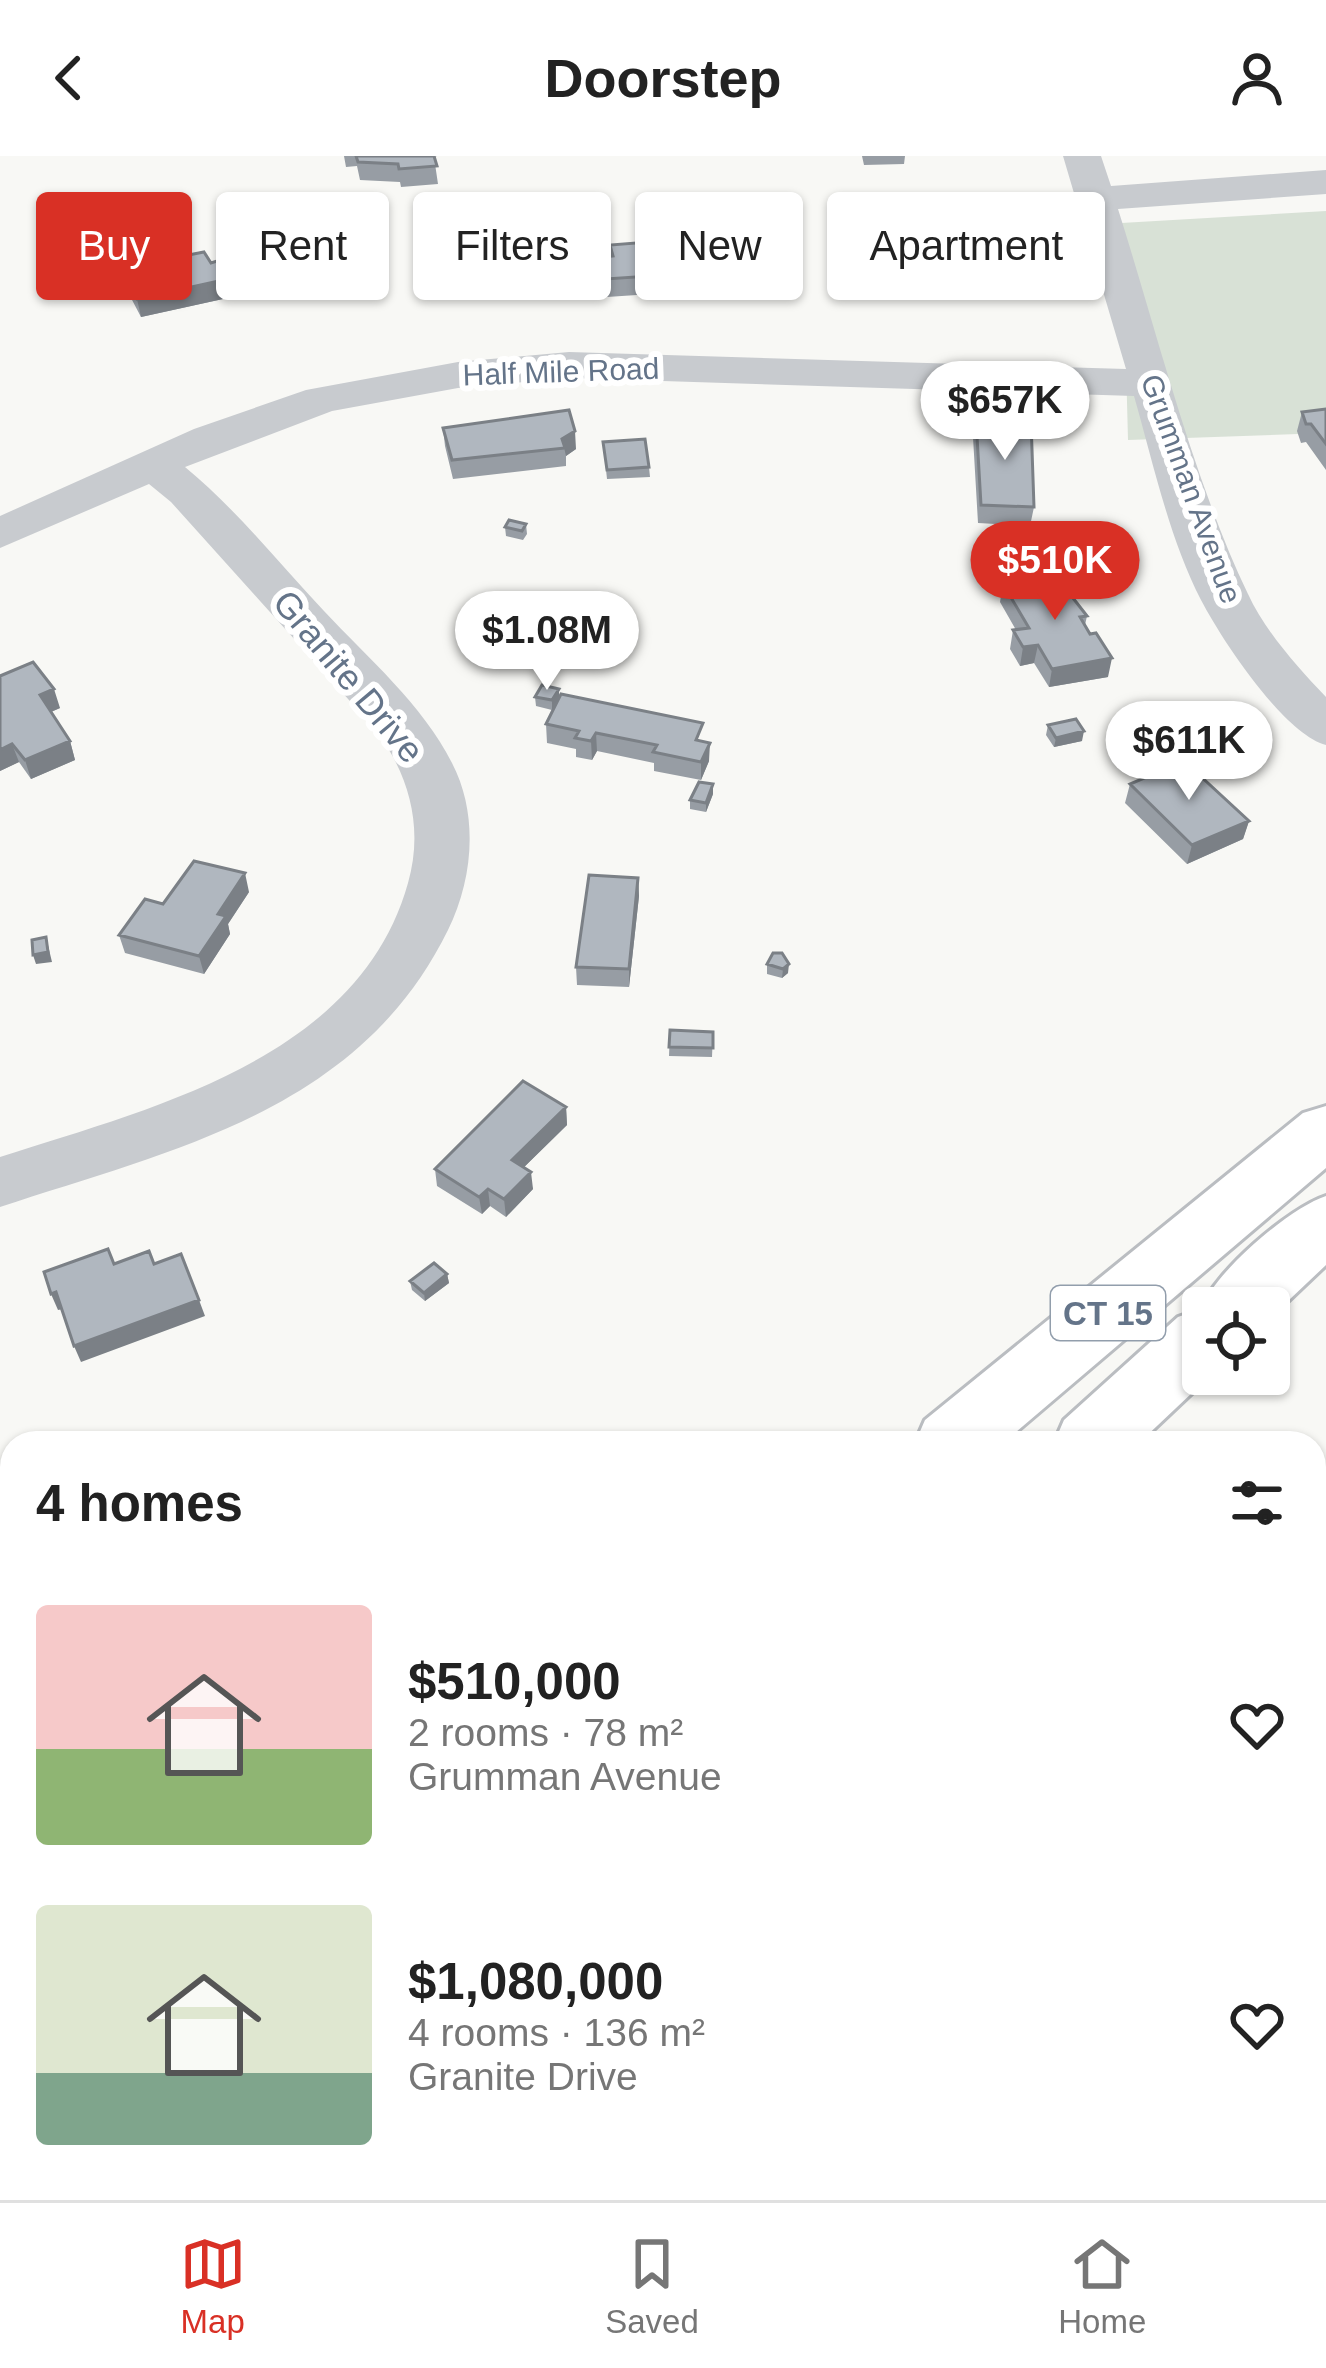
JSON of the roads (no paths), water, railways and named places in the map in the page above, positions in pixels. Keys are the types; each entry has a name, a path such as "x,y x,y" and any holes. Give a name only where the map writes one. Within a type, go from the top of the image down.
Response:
{"highway":[{"name":"CT 15","path":"965,1431 1326,1131"},
{"path":"1257,1287 1326,1223"},
{"name":"CT 15","path":"1103,1431 1182,1358"}],"street":[{"path":"1089,177 1326,182"},
{"name":"Grumman Avenue","path":"1089,177 1151,382 1225,599 1284,684 1326,728"},
{"name":"Half Mile Road","path":"0,534 153,464 322,399 384,385 519,368 708,368 1151,382"},
{"name":"Granite Drive","path":"0,1182 200,1114 267,1083 332,1039 381,991 423,928 436,889 442,856 441,818 428,768 416,747 187,492 153,464"}]}
